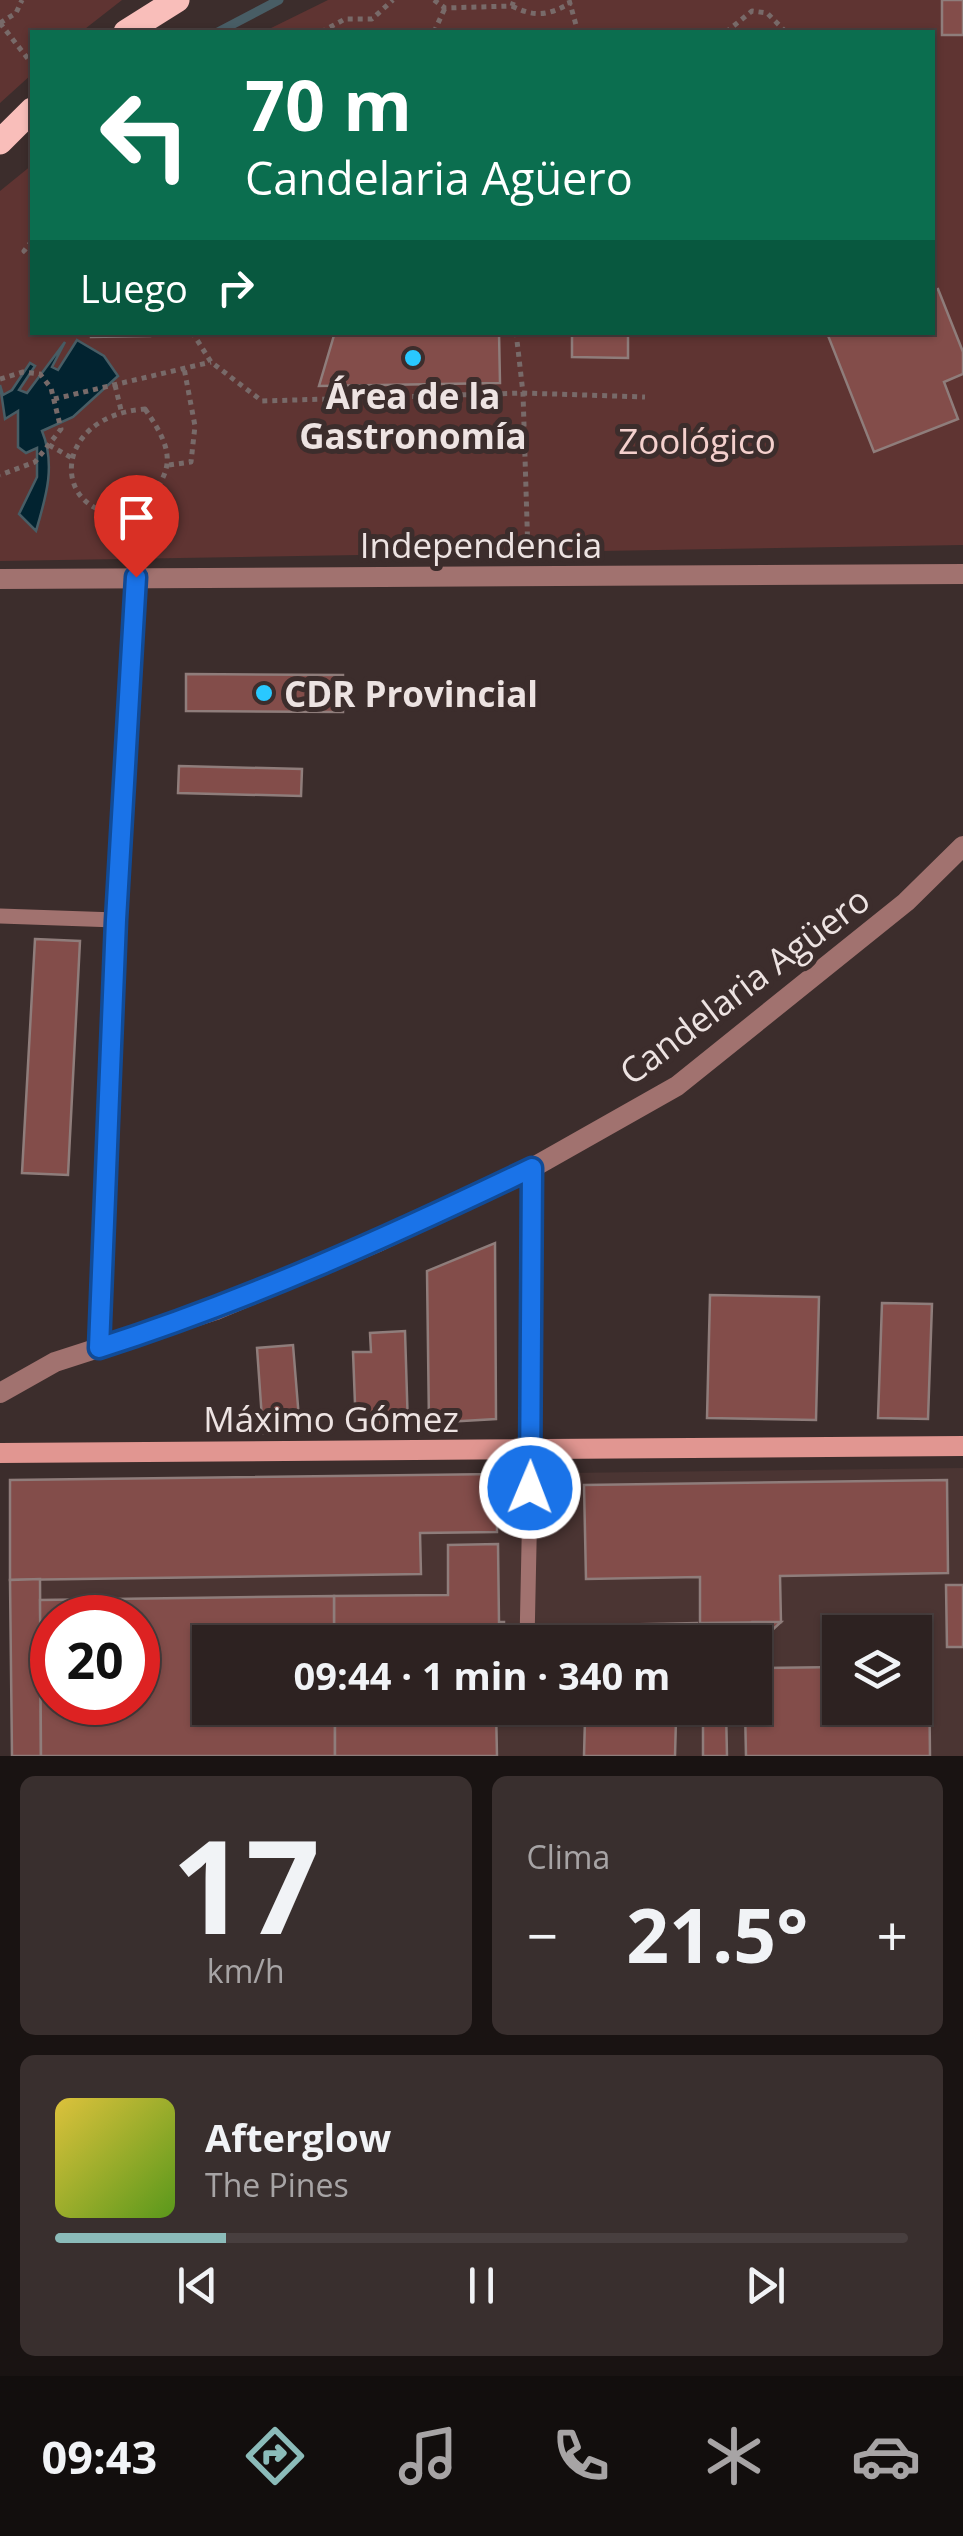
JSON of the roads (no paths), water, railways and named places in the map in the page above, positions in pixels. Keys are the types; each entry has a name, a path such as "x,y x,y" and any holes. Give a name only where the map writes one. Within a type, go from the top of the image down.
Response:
{"main road":[{"path":"129,30 177,0"},
{"path":"0,142 30,112"},
{"name":"Máximo Gómez","path":"0,1452 963,1446"}],"street":[{"name":"Independencia","path":"0,579 963,574"},
{"path":"99,1348 116,920 136,577"},
{"name":"Candelaria Agüero","path":"0,1393 55,1362 252,1295 378,1242 532,1168 678,1086 906,902 963,846"},
{"path":"531,1449 532,1168"}],"lane":[{"path":"0,916 116,920"},
{"path":"528,1625 531,1449"}],"water":[{"path":"77,340 104,356 118,376 73,417 42,431 49,469 36,531 19,514 37,477 37,448 26,453 18,447 18,411 5,419 0,385 3,395 12,390 30,363 35,366 19,390 27,393 65,342 52,367 58,370"}],"waterway":[{"path":"222,30 279,0"}],"place":[{"name":"Área de la Gastronomía","path":"413,358"},
{"name":"CDR Provincial","path":"264,693"}],"park label":[{"name":"Zoológico","path":"697,440"}]}
